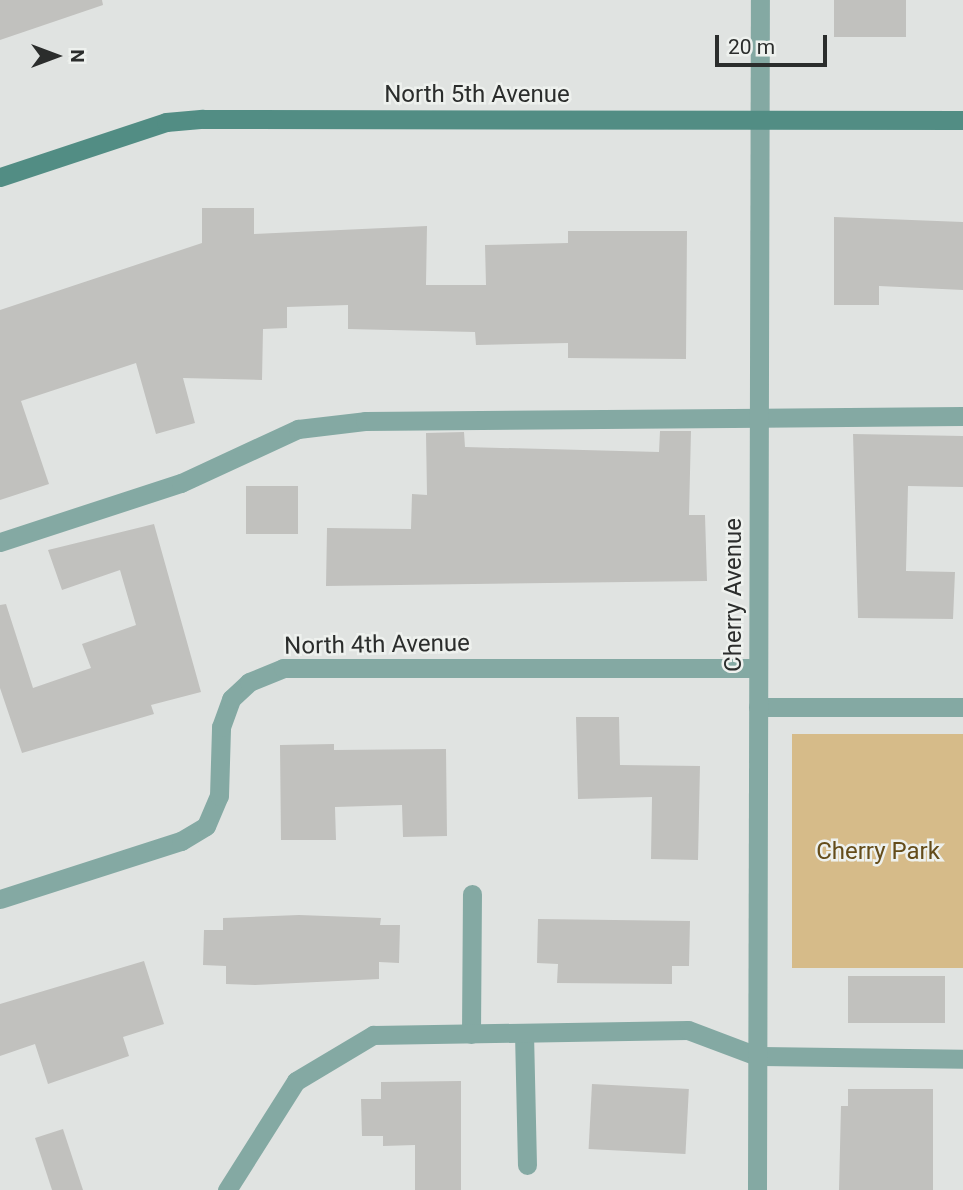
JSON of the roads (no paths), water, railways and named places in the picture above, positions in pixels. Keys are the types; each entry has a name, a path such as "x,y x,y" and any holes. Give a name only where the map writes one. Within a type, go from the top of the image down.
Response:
{"main road":[{"name":"North 5th Avenue","path":"0,177 166,122 191,120 963,120"}],"street":[{"name":"Cherry Avenue","path":"757,1190 760,0"},
{"path":"0,542 181,483 298,429 365,421 759,414 963,416"},
{"name":"North 4th Avenue","path":"0,899 181,841 206,826 219,796 221,727 231,699 250,682 283,668 758,668"},
{"path":"758,708 963,707"},
{"path":"471,1034 472,894"},
{"path":"227,1190 296,1081 373,1035 688,1030 757,1056 963,1059"},
{"path":"524,1033 527,1166"}],"park label":[{"name":"Cherry Park","path":"878,852"}]}
